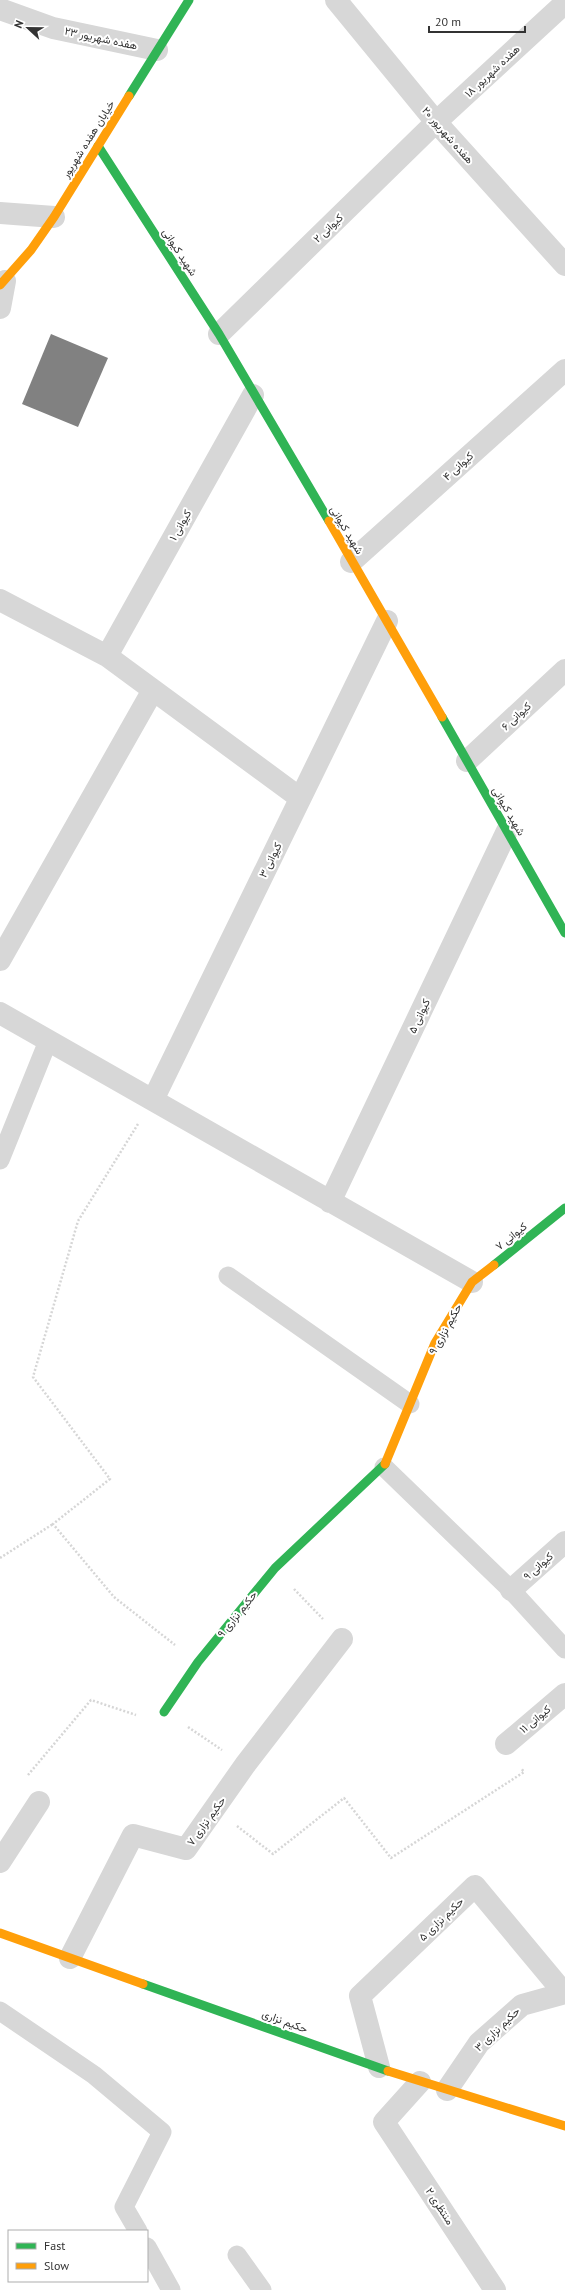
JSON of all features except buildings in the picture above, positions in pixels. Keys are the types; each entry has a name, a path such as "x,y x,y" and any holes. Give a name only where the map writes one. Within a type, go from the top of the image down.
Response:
{"street":[{"name":"خیابان هفده شهریور","path":"3,283 31,250 54,217 189,0"},
{"name":"هفده شهریور ۲۰","path":"336,0 436,122 565,265"},
{"name":"هفده شهریور ۱۸","path":"436,122 565,2"},
{"name":"هفده شهریور ۲۳","path":"0,9 53,28 157,50"},
{"name":"کیوانی ۲","path":"219,334 436,122"},
{"name":"شهید کیوانی","path":"98,146 219,334 253,395 387,620 565,933"},
{"path":"0,213 54,217"},
{"path":"0,308 3,283"},
{"name":"کیوانی ۴","path":"352,562 565,370"},
{"name":"کیوانی ۱","path":"107,656 253,395"},
{"path":"0,600 107,656 300,798"},
{"name":"کیوانی ۳","path":"153,1100 387,620"},
{"name":"کیوانی ۶","path":"467,761 565,670"},
{"path":"0,960 153,690"},
{"name":"کیوانی ۵","path":"330,1202 507,831"},
{"path":"0,1013 472,1282"},
{"name":"کیوانی ۷","path":"472,1282 565,1208"},
{"name":"حکیم نزاری ۹","path":"164,1712 198,1662 275,1568 384,1467 435,1343 472,1282"},
{"name":"کیوانی ۹","path":"511,1590 565,1542"},
{"name":"حکیم نزاری ۷","path":"70,1958 133,1835 186,1849 245,1765 342,1639"},
{"name":"کیوانی ۱۱","path":"506,1744 565,1694"},
{"path":"0,1862 39,1802"},
{"name":"حکیم نزاری ۵","path":"379,2067 360,1996 475,1886 565,1993"},
{"name":"حکیم نزاری","path":"0,1932 420,2082 565,2126"},
{"name":"حکیم نزاری ۳","path":"447,2090 479,2043 522,2005 565,1993"},
{"name":"منتظری ۲","path":"420,2082 384,2122 495,2290"}],"lane":[{"path":"0,1160 48,1041"},
{"path":"228,1276 410,1404"},
{"path":"384,1467 511,1590 565,1649"},
{"path":"0,2011 94,2075 162,2132 124,2207 137,2230"},
{"path":"148,2249 171,2290"},
{"path":"237,2255 262,2290"}],"path":[{"path":"0,1558 53,1524 110,1479 33,1377 78,1221 153,1100"},
{"path":"53,1524 114,1597 198,1662"},
{"path":"275,1568 342,1639"},
{"path":"39,1802 19,1787 91,1700 157,1722 164,1712 245,1765"},
{"path":"215,1808 273,1854 344,1798 391,1858 524,1772 506,1744"}],"traffic: fast":[{"path":"129,96 189,0"},
{"path":"98,146 219,334 329,521"},
{"path":"442,717 565,933"},
{"path":"494,1265 565,1208"},
{"path":"164,1712 198,1662 275,1568 385,1464"},
{"path":"143,1984 388,2071"}],"traffic: slow":[{"path":"0,285 31,250 54,217 129,96"},
{"path":"329,521 442,717"},
{"path":"385,1464 435,1343 472,1282 494,1265"},
{"path":"0,1933 143,1984"},
{"path":"388,2071 565,2126"}]}
